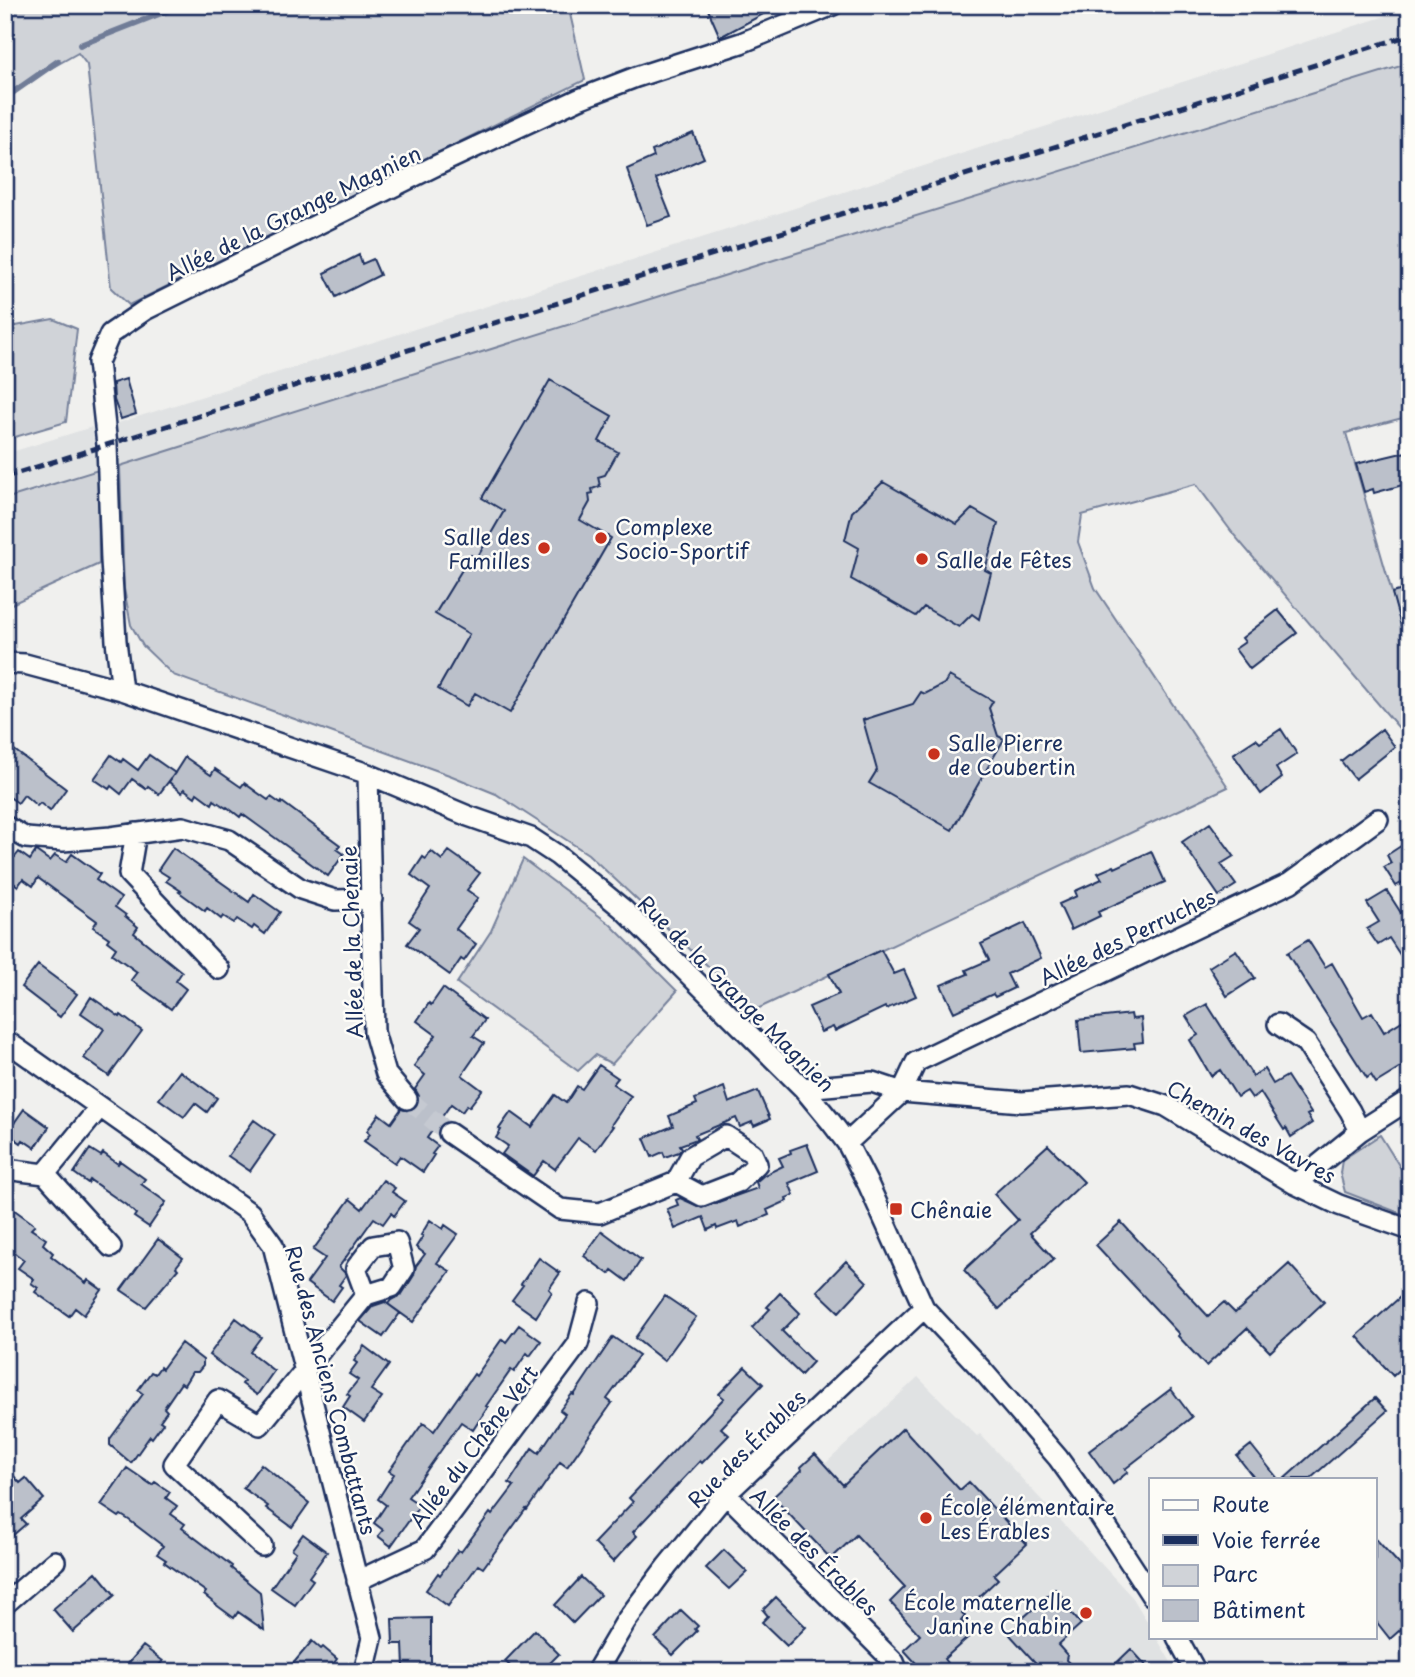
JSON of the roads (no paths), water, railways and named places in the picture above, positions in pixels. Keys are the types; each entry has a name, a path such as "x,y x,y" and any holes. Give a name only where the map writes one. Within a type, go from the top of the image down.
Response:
{"street":[{"name":"Allée de la Grange Magnien","path":"122,690 116,641 107,445 98,362 110,334 145,310 435,166 579,99 624,81 741,43 833,5"},
{"path":"5,663 25,664 122,690"},
{"name":"Rue de la Grange Magnien","path":"122,690 368,774 468,816 531,838 557,855 623,909 803,1088 847,1143 924,1308 1058,1458 1149,1592"},
{"name":"Allée de la Chenaie","path":"368,774 374,1032 386,1074 407,1099"},
{"name":"Allée des Perruches","path":"902,1092 916,1062 1290,883 1378,819"},
{"path":"5,826 26,838 63,841 183,827 229,840 301,889 335,900 372,899"},
{"path":"136,833 129,874 219,969"},
{"path":"1278,1024 1306,1043 1350,1111 1360,1132"},
{"name":"Rue des Anciens Combattants","path":"5,1040 250,1213 273,1245 372,1638 364,1672"},
{"name":"Chemin des Vavres","path":"803,1088 872,1082 902,1092 1022,1102 1129,1094 1166,1106 1295,1184 1339,1205 1410,1230"},
{"path":"847,1143 902,1092"},
{"path":"1295,1184 1360,1132 1410,1099"},
{"path":"45,1174 100,1107"},
{"path":"449,1133 560,1209 600,1213 676,1182"},
{"path":"5,1169 45,1174 111,1247"},
{"path":"262,1546 174,1464 218,1400 260,1425 366,1295"},
{"name":"Allée du Chêne Vert","path":"357,1581 425,1549 578,1344 589,1303"},
{"name":"Rue des Érables","path":"596,1672 626,1621 726,1494 924,1308"},
{"name":"Allée des Érables","path":"726,1494 894,1662 898,1672"},
{"path":"5,1604 55,1560"},
{"path":"1178,1638 1196,1672"}],"waterway":[{"path":"80,45 182,5"},
{"path":"5,98 58,61"}],"tunnel":[{"path":"407,1099 449,1133"}],"railway":[{"path":"5,477 1410,35"}],"place":[{"name":"Complexe Socio-Sportif","path":"601,538"},
{"name":"Salle des Familles","path":"544,548"},
{"name":"Salle de Fêtes","path":"922,559"},
{"name":"Salle Pierre de Coubertin","path":"934,754"},
{"name":"Chênaie","path":"896,1209"},
{"name":"École élémentaire Les Érables","path":"926,1518"},
{"name":"École maternelle Janine Chabin","path":"1086,1613"}]}
